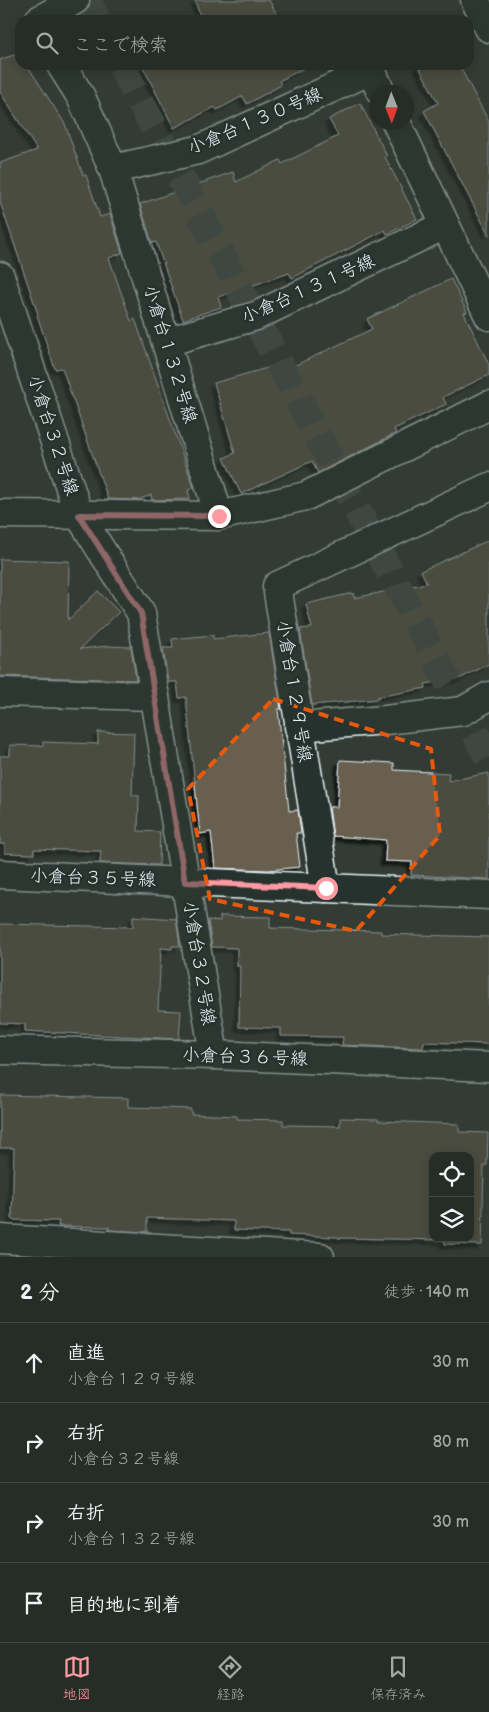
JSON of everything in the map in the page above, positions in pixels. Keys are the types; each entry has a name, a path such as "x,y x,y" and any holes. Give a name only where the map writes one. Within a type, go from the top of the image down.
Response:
{"street":[{"path":"49,15 75,0"},
{"path":"476,0 489,28"},
{"name":"小倉台１３２号線","path":"64,70 81,97 113,169 219,516"},
{"name":"小倉台１３０号線","path":"113,169 198,150 371,70 378,85"},
{"path":"400,130 489,316"},
{"name":"小倉台１３１号線","path":"166,342 256,316 445,225"},
{"name":"小倉台３２号線","path":"0,276 79,515 141,613 214,1055"},
{"path":"0,514 219,516 306,496 489,405"},
{"name":"小倉台１２９号線","path":"326,888 276,586 489,487"},
{"path":"0,692 155,696"},
{"path":"299,727 463,711 489,696"},
{"name":"小倉台３５号線","path":"0,874 185,882"},
{"path":"185,882 489,895"},
{"name":"小倉台３６号線","path":"0,1050 214,1055 489,1068"},
{"path":"0,1239 320,1257"}],"highlighted area":[{"path":"273,699 431,749 440,835 356,931 210,899 188,789"}],"building":[{"path":"195,0 269,0 277,15 200,15"},
{"path":"15,54 15,70 30,70 65,124 83,175 86,175 100,217 110,214 122,253 109,258 131,321 135,319 193,485 194,488 188,490 190,499 152,500 151,495 138,500 108,499 62,368 55,369 0,202 0,163 37,150 0,92 0,60"},
{"path":"145,70 300,70 279,81 281,85 247,104 243,96 217,110 215,107 174,128"},
{"path":"421,70 462,70 489,122 489,235 424,111 438,103"},
{"path":"360,103 369,121 369,130 374,130 387,156 385,157 417,219 387,234 385,230 292,278 289,273 218,297 221,307 183,320 156,242 152,243 140,204 233,172 236,182 280,160 282,164 338,136 329,119"},
{"path":"451,279 467,312 464,313 489,365 489,375 443,397 446,404 394,429 396,433 318,473 312,461 241,494 224,458 235,453 214,383 278,365 281,372 372,329 367,319"},
{"path":"489,540 489,664 461,678 425,684 426,688 377,697 378,699 312,705 300,629 312,628 306,604 353,593 354,598 427,583 421,571"},
{"path":"0,559 69,561 68,620 98,591 119,612 80,649 108,646 131,647 136,680 0,676"},
{"path":"269,633 281,709 278,709 289,811 298,810 301,833 296,833 300,867 268,870 215,868 211,832 200,834 186,697 179,698 177,682 168,682 163,648 173,648 172,639 213,635 213,639"},
{"path":"98,732 134,733 132,795 139,796 138,831 160,832 159,865 100,863 101,851 34,849 34,854 5,853 5,844 0,844 0,756 10,756 10,745 43,746 43,742 98,744"},
{"path":"340,760 394,763 394,770 449,773 448,781 489,773 489,879 411,875 412,862 385,861 386,840 333,836 329,807 337,807"},
{"path":"133,916 176,919 180,946 172,946 172,949 161,948 158,1010 181,1011 179,1039 25,1031 25,1024 0,1023 0,924 133,927"},
{"path":"220,916 270,917 270,928 381,931 381,934 489,937 489,1044 424,1042 423,1048 342,1045 343,1037 281,1036 281,1028 239,1027 240,966 237,966 237,948 212,947 208,920 220,921"},
{"path":"0,1095 128,1098 128,1107 191,1109 191,1114 237,1116 237,1119 283,1120 283,1125 340,1126 340,1118 459,1124 459,1132 488,1133 487,1165 484,1165 482,1245 445,1244 445,1242 474,1242 474,1152 429,1152 429,1240 338,1238 289,1235 289,1232 234,1230 234,1221 147,1218 147,1232 109,1230 109,1227 58,1226 59,1221 12,1220 14,1148 0,1148"}],"tunnel":[{"path":"87,0 94,15"},
{"path":"124,70 489,759"}],"route":[{"path":"219,516 79,515 141,613 185,882 326,888"}]}
